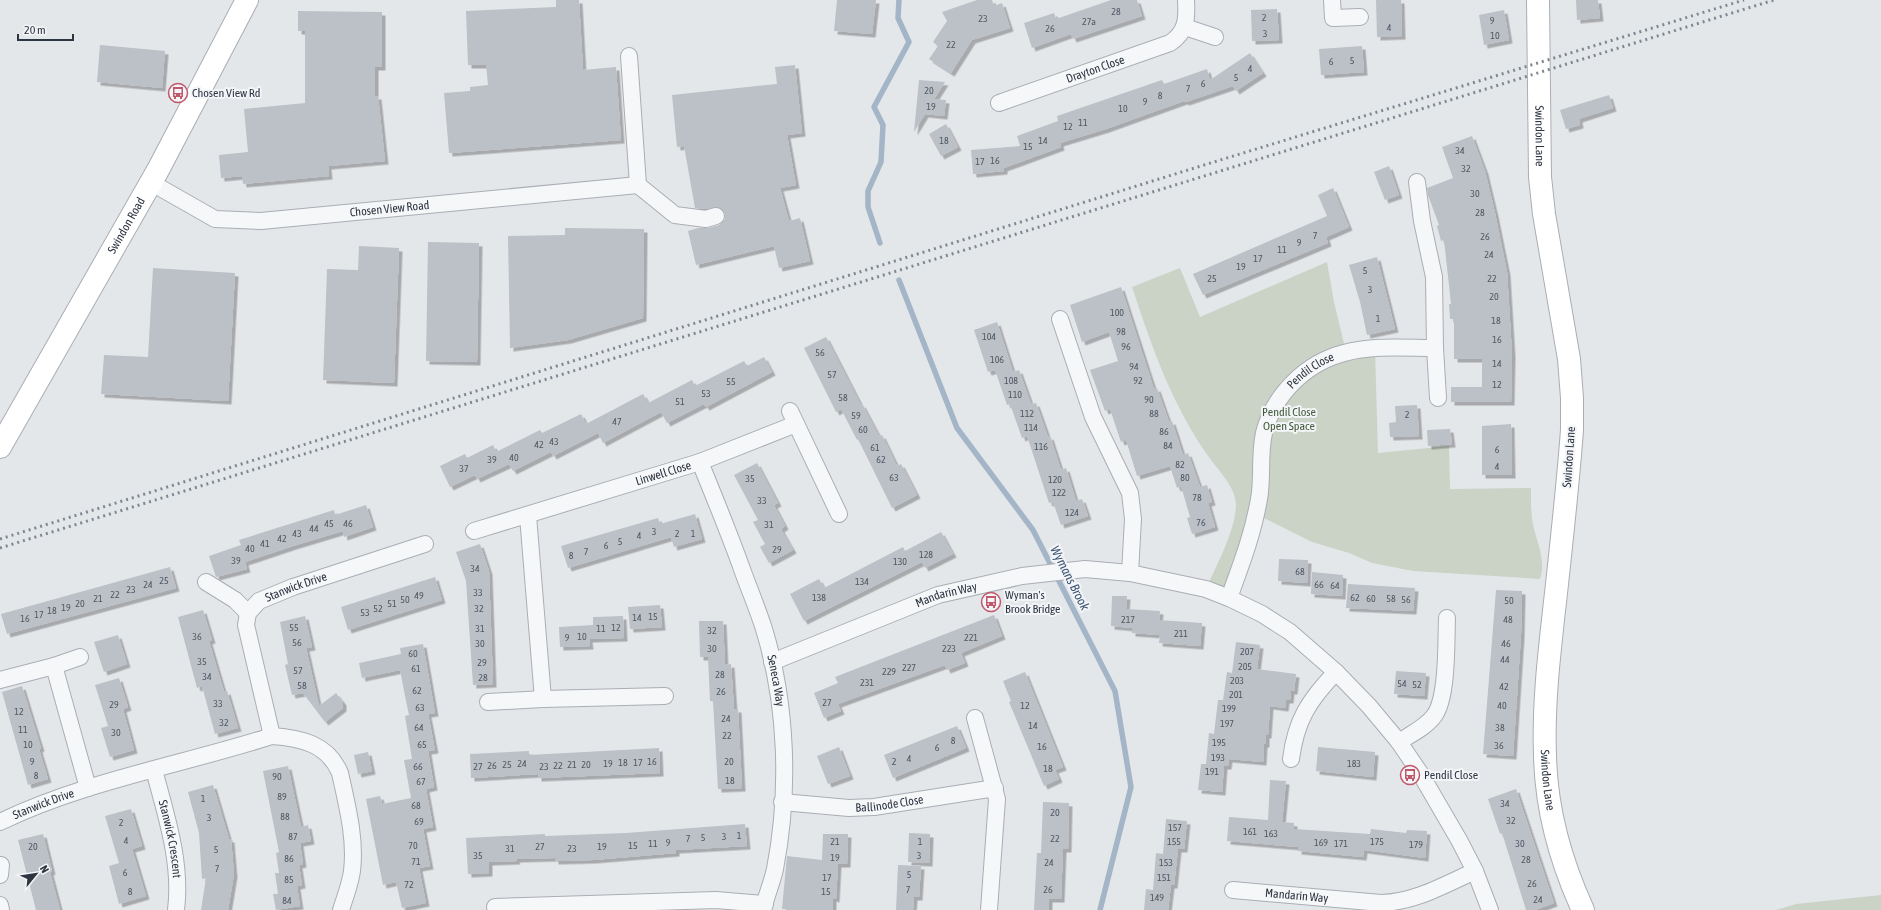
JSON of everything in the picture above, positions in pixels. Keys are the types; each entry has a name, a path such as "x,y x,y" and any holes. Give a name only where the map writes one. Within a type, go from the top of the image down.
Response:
{"street":[{"name":"Swindon Road","path":"0,447 158,170 247,0"},
{"path":"1186,0 1187,20 1185,27 1215,37"},
{"path":"1332,0 1333,18 1360,17"},
{"name":"Swindon Lane","path":"1538,0 1540,177 1544,214 1569,359 1572,417 1565,511 1547,678 1545,754 1550,800 1556,834 1565,864 1583,910"},
{"name":"Drayton Close","path":"999,103 1164,46 1176,39 1185,27"},
{"path":"629,56 638,185 675,215 706,219 716,216"},
{"name":"Chosen View Road","path":"150,182 215,219 261,220 638,185"},
{"path":"1417,182 1422,221 1434,277 1435,348 1438,398"},
{"path":"1060,319 1093,417 1130,493 1133,519 1130,573"},
{"name":"Pendil Close","path":"1229,598 1250,542 1260,498 1262,448 1265,432 1269,418 1285,391 1295,380 1318,363 1346,352 1387,348 1435,348"},
{"name":"Linwell Close","path":"474,531 528,516 700,462 793,418 839,514"},
{"name":"Seneca Way","path":"700,462 736,552 764,628 772,662 782,729 782,802 775,870 764,907"},
{"path":"528,516 543,699"},
{"name":"Stanwick Drive","path":"248,613 254,604 266,598 425,544"},
{"name":"Mandarin Way","path":"772,662 938,595 1022,576 1084,569 1130,573 1206,589 1262,614 1290,632 1336,672 1370,706 1399,742 1439,805 1475,871 1490,910"},
{"path":"206,582 235,600 248,613 246,625 272,736"},
{"path":"1399,742 1428,722 1441,704 1447,618"},
{"path":"0,680 54,666 80,657"},
{"name":"Stanwick Drive","path":"54,666 88,788"},
{"path":"1291,759 1294,737 1300,721 1314,697 1336,672"},
{"path":"488,702 665,696"},
{"path":"975,718 997,799 989,910"},
{"name":"Stanwick Drive","path":"0,822 53,800 88,788 272,736 290,737 315,745 331,757 340,773 352,837 353,854 348,888 341,910"},
{"name":"Stanwick Crescent","path":"154,770 167,817 177,876 176,910"},
{"name":"Ballinode Close","path":"782,802 849,808 874,807 995,788"},
{"name":"Mandarin Way","path":"1233,890 1394,903 1410,900 1475,871"},
{"path":"495,907 536,908 716,900 764,907"},
{"path":"0,905 1,910"}],"green space":[{"name":"Pendil Close Open Space","path":"1327,262 1334,302 1346,352 1375,349 1378,453 1449,446 1450,489 1531,488 1533,527 1540,549 1542,564 1540,579 1413,571 1372,563 1349,553 1312,542 1256,514 1229,598 1206,589 1231,531 1236,508 1235,498 1228,483 1200,445 1169,387 1143,321 1132,287 1180,268 1200,317"},
{"path":"1881,895 1881,910 1776,910 1796,904"}],"building":[{"path":"556,0 579,0 583,70 616,67 621,140 449,153 444,93 470,91 470,87 488,85 486,65 468,65 466,11 556,7"},
{"path":"837,0 876,0 872,34 834,31"},
{"path":"977,0 992,0 994,6 1002,3 1010,28 972,40 951,73 929,59 938,46 933,42 947,21 942,12"},
{"path":"1111,0 1137,0 1142,16 1073,39 1071,34 1032,48 1024,23 1054,13 1056,19"},
{"path":"1376,0 1401,0 1402,36 1377,37"},
{"path":"1576,0 1598,0 1600,18 1577,20"},
{"path":"1277,9 1279,40 1252,41 1251,10"},
{"path":"1504,10 1509,40 1484,45 1479,15"},
{"path":"298,11 382,12 382,67 375,67 375,96 378,96 385,161 328,166 329,176 243,184 242,176 221,178 219,155 248,152 244,109 305,103 305,31 298,31"},
{"path":"100,45 165,51 162,88 97,82"},
{"path":"1362,46 1364,72 1321,75 1319,49"},
{"path":"1250,53 1263,73 1236,91 1233,86 1060,143 1061,147 1004,168 1004,171 973,174 971,150 1020,146 1017,136 1058,121 1057,116 1162,80 1164,84 1207,69 1210,80"},
{"path":"795,65 802,133 787,135 796,185 780,188 789,221 800,218 810,261 779,268 774,246 696,265 688,231 719,225 725,219 725,214 722,209 718,207 705,209 695,208 684,146 677,147 672,95 777,84 775,67"},
{"path":"919,80 945,82 934,99 946,100 944,116 925,114 914,132"},
{"path":"1609,95 1613,108 1579,119 1580,125 1566,129 1560,110"},
{"path":"946,124 958,147 941,156 929,134"},
{"path":"1472,136 1485,171 1507,272 1512,354 1511,402 1451,402 1451,387 1482,387 1482,359 1454,359 1454,319 1450,319 1449,304 1451,304 1444,240 1441,241 1437,226 1439,225 1428,195 1427,188 1453,178 1442,147"},
{"path":"1389,166 1399,195 1385,200 1374,172"},
{"path":"1333,188 1349,227 1326,237 1328,243 1203,295 1193,274 1327,216 1318,195"},
{"path":"565,228 644,229 643,318 568,340 510,348 508,236 565,235"},
{"path":"428,242 479,243 477,362 426,361"},
{"path":"359,246 399,248 394,383 323,380 327,269 358,270"},
{"path":"1377,257 1395,329 1367,335 1360,302 1349,265"},
{"path":"153,268 235,273 228,401 101,394 104,355 148,357"},
{"path":"1121,287 1154,389 1157,388 1169,422 1172,421 1183,455 1188,453 1200,487 1207,485 1212,502 1208,503 1215,527 1192,534 1187,518 1190,517 1181,486 1177,488 1170,466 1137,476 1126,440 1121,442 1110,409 1105,411 1090,370 1118,361 1109,332 1082,342 1070,305"},
{"path":"997,322 1013,372 1019,370 1031,404 1036,403 1048,437 1050,436 1061,470 1066,468 1076,501 1082,499 1088,516 1061,525 1053,502 1049,503 1027,436 1022,438 1010,404 1007,405 995,370 988,372 974,330"},
{"path":"826,337 861,405 862,404 879,436 882,435 897,466 901,464 917,495 892,508 858,439 857,440 841,409 836,412 804,348"},
{"path":"764,357 772,372 706,407 704,404 667,423 661,412 603,443 598,433 553,456 551,452 513,471 509,464 477,479 475,475 450,487 440,466 465,454 467,458 493,445 496,452 540,430 542,433 581,414 586,424 643,394 648,403 692,380 695,386 744,361 747,366"},
{"path":"1417,405 1419,436 1390,437 1389,423 1396,422 1395,406"},
{"path":"1511,424 1512,475 1482,475 1482,426"},
{"path":"1450,429 1452,444 1428,446 1427,430"},
{"path":"757,463 778,503 774,505 785,526 781,529 793,550 769,563 760,547 765,544 753,522 758,520 734,475"},
{"path":"366,505 373,527 344,537 343,531 293,546 245,562 247,569 216,577 209,556 241,545 239,540 334,510 335,515"},
{"path":"695,514 702,539 674,547 671,537 568,568 561,546 658,518 660,524"},
{"path":"941,532 953,554 925,568 922,562 804,621 790,594 819,579 824,588 903,547 905,551"},
{"path":"480,544 489,571 493,684 473,685 466,581 456,552"},
{"path":"1279,559 1308,560 1307,583 1278,581"},
{"path":"170,567 176,588 7,634 1,614"},
{"path":"1312,572 1343,575 1342,596 1311,594"},
{"path":"435,577 442,600 348,630 341,607"},
{"path":"1348,584 1415,588 1413,611 1346,608"},
{"path":"1496,590 1522,591 1521,635 1513,756 1483,754"},
{"path":"1112,596 1127,596 1126,609 1160,611 1159,620 1202,623 1200,646 1159,643 1160,635 1132,633 1132,628 1111,626"},
{"path":"660,605 662,627 630,629 628,607"},
{"path":"203,610 212,640 209,641 224,692 227,691 238,728 215,734 202,686 197,688 178,617"},
{"path":"994,615 1002,636 961,653 965,663 947,670 945,665 838,704 841,711 824,718 814,693 838,683 835,677"},
{"path":"305,616 312,647 306,648 319,706 336,693 343,702 343,708 325,722 303,693 292,695 285,665 288,664 280,622"},
{"path":"623,616 624,638 589,639 590,646 560,647 559,627 593,625 593,617"},
{"path":"699,621 723,621 725,665 731,664 734,709 738,709 742,788 718,789 713,701 710,701 708,657 700,657"},
{"path":"118,635 127,664 104,672 94,642"},
{"path":"1236,642 1260,645 1257,669 1296,674 1294,691 1291,691 1290,700 1286,700 1285,708 1270,706 1268,735 1266,735 1266,744 1264,744 1263,762 1229,759 1228,766 1224,766 1222,792 1198,790 1201,764 1206,764 1209,733 1214,734 1218,700 1223,700 1227,672 1232,673"},
{"path":"423,644 435,713 428,714 435,750 428,751 434,787 426,789 433,827 423,829 430,866 419,868 426,903 402,908 396,882 383,885 366,799 380,796 382,804 411,798 404,760 412,759 405,716 409,715 400,670 362,678 359,663 401,654 400,648"},
{"path":"1396,671 1426,673 1424,696 1394,694"},
{"path":"1025,672 1063,767 1055,770 1059,779 1044,786 1009,702 1011,701 1003,681"},
{"path":"119,678 128,707 123,709 134,750 110,757 101,728 108,726 95,685"},
{"path":"22,686 41,748 39,749 48,779 28,785 2,692"},
{"path":"957,726 966,748 893,778 884,755"},
{"path":"839,747 850,776 828,784 817,756"},
{"path":"1318,747 1375,752 1373,777 1316,771"},
{"path":"659,748 660,773 538,778 538,774 471,778 470,754 529,751 529,755"},
{"path":"368,752 372,771 358,774 354,755"},
{"path":"288,766 301,827 308,825 311,841 300,843 303,864 299,865 302,885 297,886 300,906 276,910 273,894 278,894 275,873 279,873 276,853 279,852 263,771"},
{"path":"1270,780 1286,781 1282,822 1294,823 1294,829 1370,834 1371,829 1406,833 1407,830 1427,831 1425,858 1364,850 1363,857 1298,851 1298,847 1227,841 1229,817 1268,820"},
{"path":"213,785 229,839 231,839 234,874 228,910 201,910 206,878 202,879 199,833 188,792"},
{"path":"1516,789 1554,903 1535,910 1526,910 1502,833 1500,834 1488,799"},
{"path":"1043,802 1069,803 1068,849 1063,849 1061,899 1049,899 1049,910 1034,910 1037,853 1041,853"},
{"path":"131,809 142,846 132,849 146,896 119,904 109,866 119,863 105,816"},
{"path":"1166,819 1187,821 1184,849 1178,849 1174,885 1171,885 1168,910 1144,910 1146,889 1153,890 1156,853 1163,854"},
{"path":"745,824 747,846 676,850 676,853 593,860 555,861 555,858 516,859 517,861 489,862 489,873 468,874 466,838 545,834 545,836 626,833"},
{"path":"909,833 930,834 929,863 908,862"},
{"path":"43,834 52,871 50,872 60,910 36,910 18,840"},
{"path":"823,834 848,834 847,864 838,864 836,899 833,898 833,910 782,909 787,856 822,860"},
{"path":"898,865 921,866 919,897 914,897 913,910 896,910"}],"waterway":[{"name":"Wymans Brook","path":"880,243 868,207 868,191 881,162 883,125 874,107 909,42 898,18 899,0"},
{"name":"Wymans Brook","path":"899,280 957,428 1033,530 1115,691 1131,787 1100,910"}],"railway":[{"path":"0,539 1217,161 1744,0"},
{"path":"0,548 1774,0"}],"place":[{"name":"Chosen View Rd","path":"178,93"},
{"name":"Wyman's Brook Bridge","path":"991,602"},
{"name":"Pendil Close","path":"1410,775"}]}
